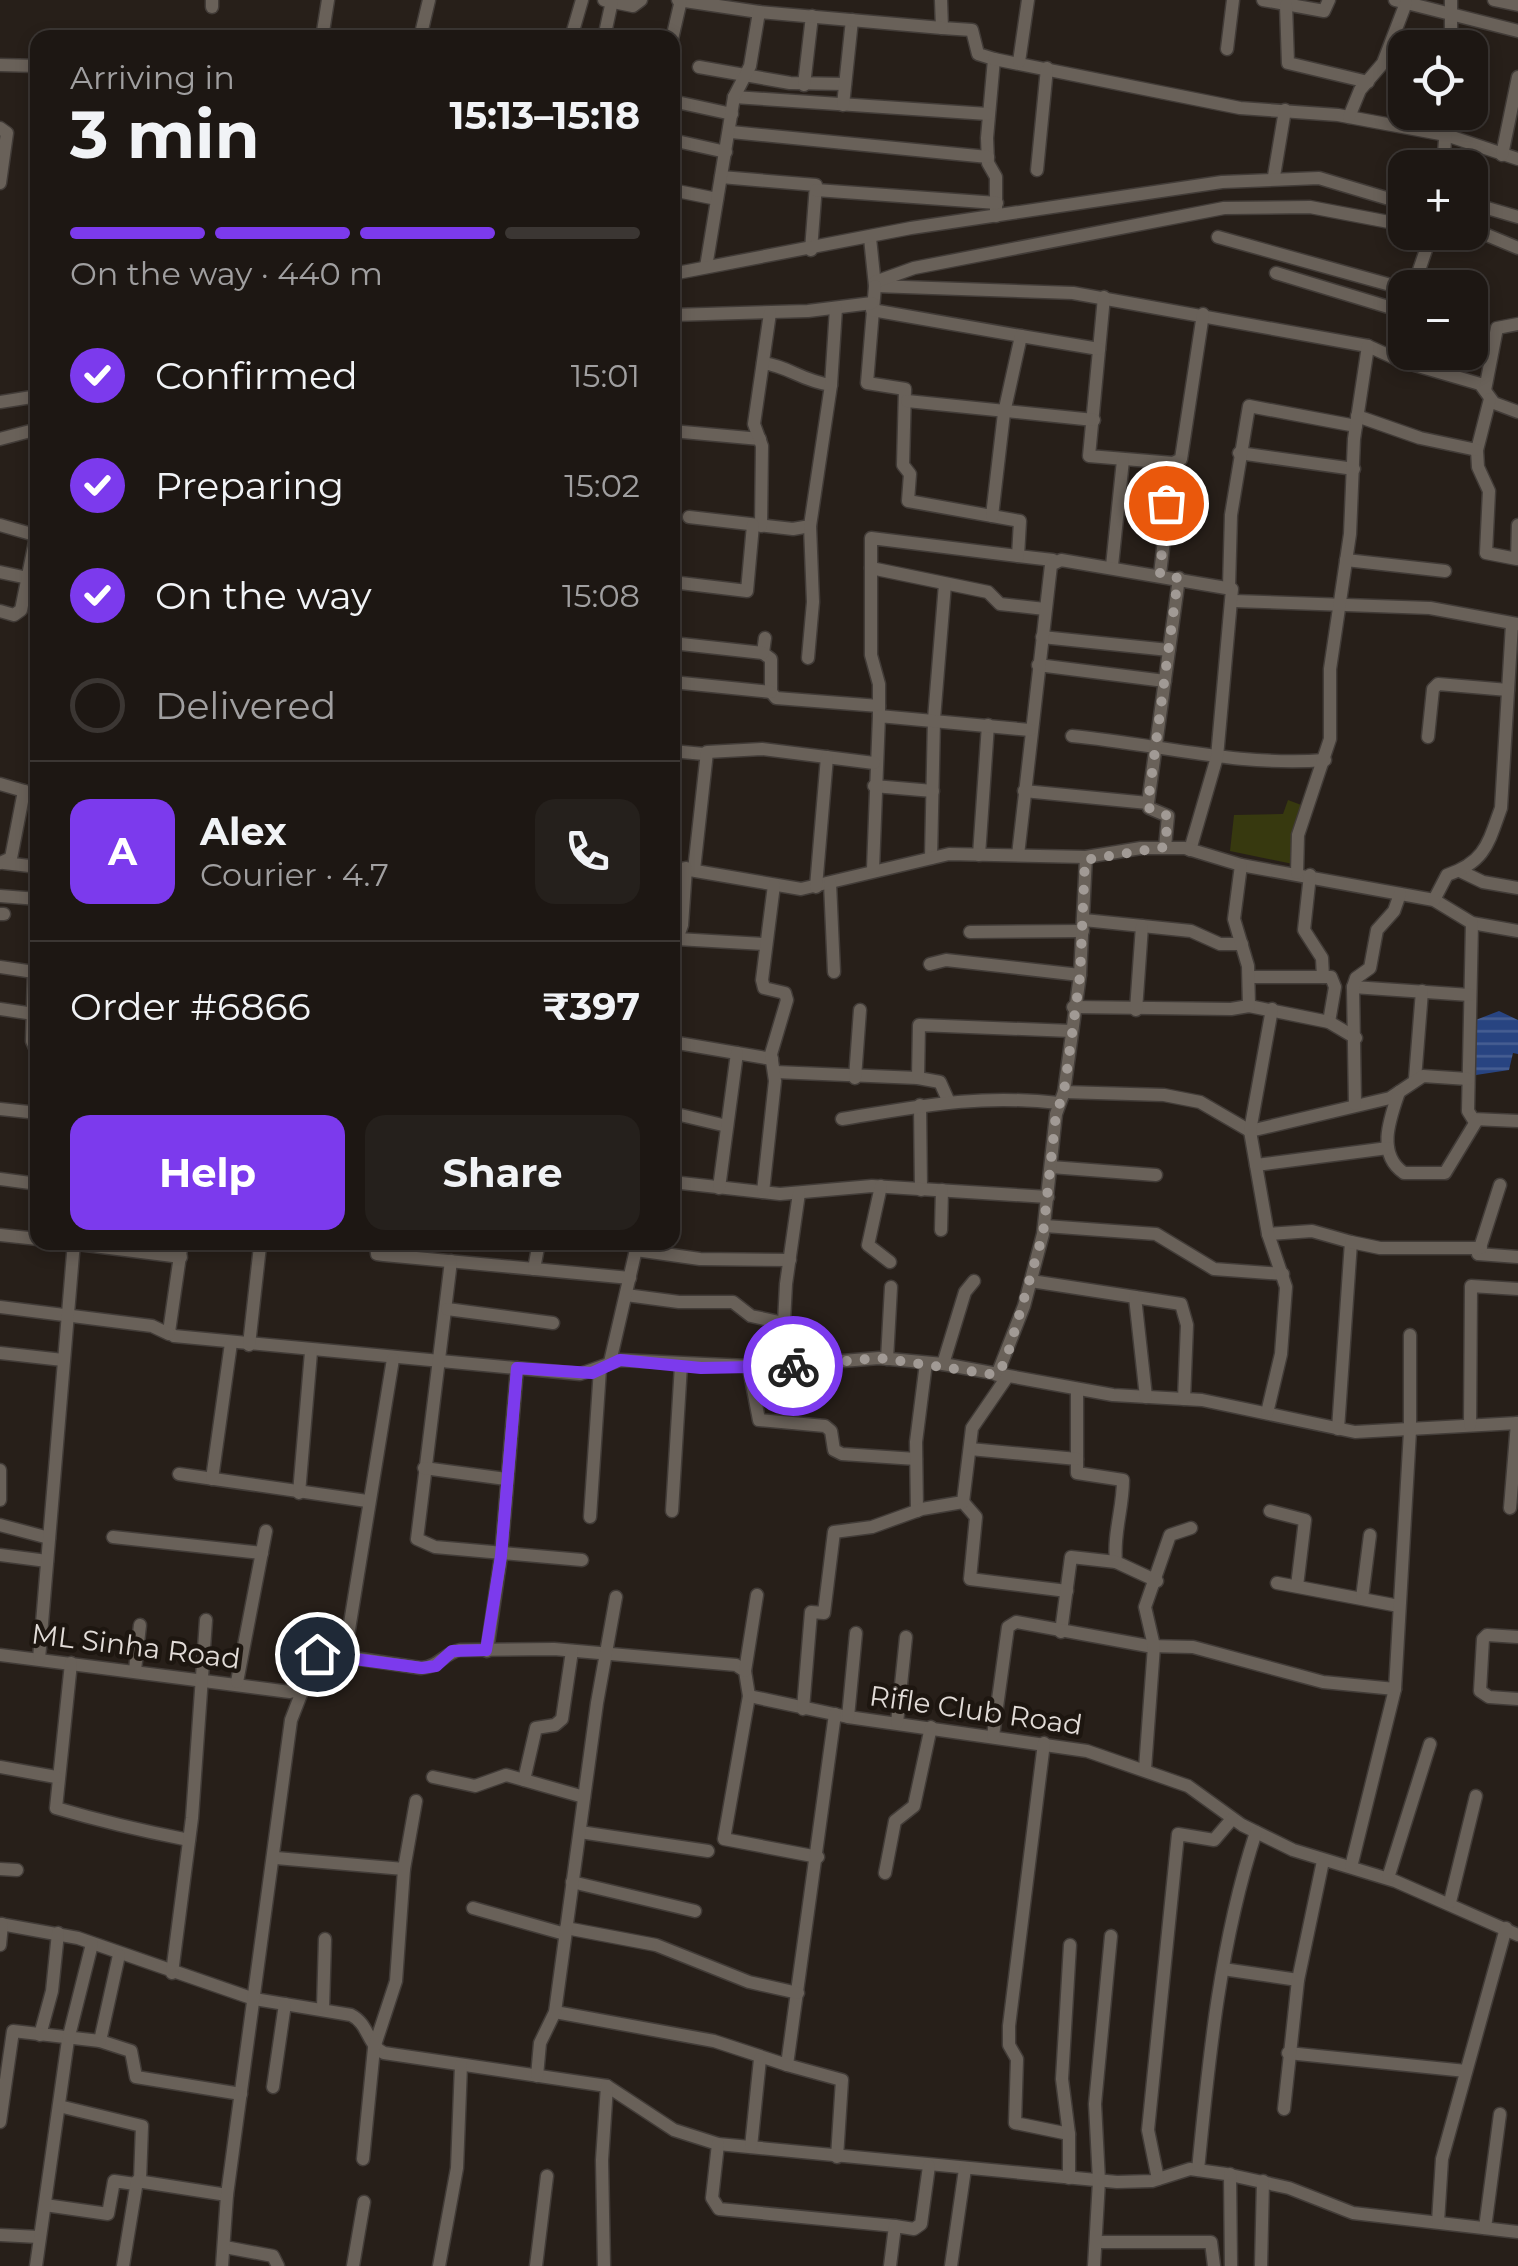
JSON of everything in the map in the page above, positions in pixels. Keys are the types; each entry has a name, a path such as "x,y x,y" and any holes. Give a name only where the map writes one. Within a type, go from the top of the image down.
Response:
{"street":[{"path":"323,30 328,0"},
{"path":"422,30 429,0"},
{"path":"573,30 582,0"},
{"path":"605,30 608,1 633,6 641,0"},
{"path":"674,30 680,0 732,4 759,12 972,30 978,54 994,60 1240,108 1349,117 1446,136 1518,160"},
{"path":"941,0 942,28"},
{"path":"1019,62 1028,0"},
{"path":"1227,49 1233,0"},
{"path":"1264,0 1324,11 1329,0"},
{"path":"1494,0 1518,5"},
{"path":"1349,117 1383,63 1400,1 1452,6 1518,31"},
{"path":"1286,5 1288,63 1368,82"},
{"path":"706,267 734,97 753,57 759,12"},
{"path":"804,84 812,16"},
{"path":"843,105 852,20"},
{"path":"994,60 988,157 996,177 996,210"},
{"path":"0,65 30,66"},
{"path":"699,67 804,84 845,84"},
{"path":"1037,170 1047,68"},
{"path":"1502,155 1518,77"},
{"path":"734,97 988,114"},
{"path":"680,103 732,114"},
{"path":"1274,176 1285,110"},
{"path":"0,128 7,133 0,183"},
{"path":"1445,150 1446,130"},
{"path":"731,132 988,157"},
{"path":"680,142 726,152"},
{"path":"680,272 811,250 871,246 996,210 1274,176 1319,178 1388,198"},
{"path":"721,177 816,185 811,250"},
{"path":"816,190 996,210"},
{"path":"680,192 716,199"},
{"path":"874,281 914,268 1224,208 1310,207 1388,222"},
{"path":"1488,208 1518,216"},
{"path":"1488,236 1518,248"},
{"path":"1218,237 1388,284"},
{"path":"871,246 874,281 868,383 905,389 903,464 910,474 908,500 1022,524 1018,556"},
{"path":"1276,274 1388,307"},
{"path":"874,281 1104,297 1388,351"},
{"path":"1104,297 1089,456 1173,463 1181,459 1203,314"},
{"path":"680,316 872,307 1099,349"},
{"path":"808,658 813,602 810,526 830,385 836,308"},
{"path":"680,583 747,592 757,526 760,440 754,424 770,313"},
{"path":"1518,324 1497,328 1477,450 1478,466 1489,491 1486,554 1517,559 1518,525"},
{"path":"992,516 1004,413 1021,336"},
{"path":"1323,977 1322,958 1304,930 1298,835 1325,760 1356,421 1368,346"},
{"path":"763,363 782,366 803,381 830,385"},
{"path":"1444,370 1480,384 1488,394 1518,412"},
{"path":"0,402 30,397"},
{"path":"906,401 1094,420"},
{"path":"1190,850 1217,757 1245,412 1256,404 1356,421 1477,450"},
{"path":"0,439 30,431"},
{"path":"680,431 760,440"},
{"path":"1239,453 1354,469"},
{"path":"1112,566 1123,460"},
{"path":"1160,574 1173,463"},
{"path":"689,516 757,526 810,526"},
{"path":"0,525 30,530"},
{"path":"873,869 874,762 880,711 872,655 871,538 1112,566 1178,578 1232,594 1430,608 1515,624 1500,808 1472,867 1447,875 1434,900"},
{"path":"1018,856 1030,730 1054,560"},
{"path":"1346,560 1445,571"},
{"path":"0,612 18,615 30,566"},
{"path":"871,568 918,574 988,592 1000,604 1045,609"},
{"path":"0,572 28,578"},
{"path":"1165,847 1168,816 1149,808 1148,803 1178,578"},
{"path":"930,858 934,720 945,584"},
{"path":"1042,637 1169,650"},
{"path":"680,644 764,645 771,659 771,692"},
{"path":"1038,665 1165,680"},
{"path":"680,683 771,692 784,700 1030,730"},
{"path":"1428,737 1433,689 1438,684 1508,690"},
{"path":"980,855 988,725"},
{"path":"1072,736 1156,744 1217,757 1282,763 1325,760"},
{"path":"680,752 704,754 762,748 874,762"},
{"path":"680,903 704,754"},
{"path":"827,757 823,885 834,972"},
{"path":"0,784 30,793"},
{"path":"874,786 932,792"},
{"path":"1024,792 1148,803"},
{"path":"2,863 11,858 30,796"},
{"path":"684,868 774,885 823,885 873,869 930,858 1086,857 1165,847 1434,900 1472,923 1518,931"},
{"path":"1067,1591 970,1579 976,1517 964,1502 972,1428 1002,1376 1044,1226 1080,976 1086,857"},
{"path":"2,863 30,866"},
{"path":"1241,865 1234,919 1249,977 1249,1006"},
{"path":"1460,871 1483,882 1518,888"},
{"path":"763,1192 774,1066 787,1000 785,993 762,985 774,885"},
{"path":"1355,1104 1354,987 1356,978 1370,968 1377,930 1394,911 1400,894"},
{"path":"0,896 30,898"},
{"path":"1472,923 1468,1110 1477,1120 1518,1121"},
{"path":"970,932 1142,926 1191,931 1220,944 1242,944"},
{"path":"1136,1010 1142,926"},
{"path":"680,946 765,944"},
{"path":"930,964 946,960 1080,976"},
{"path":"0,967 30,971"},
{"path":"1249,977 1323,977 1334,982 1330,1022"},
{"path":"1354,987 1470,995"},
{"path":"1415,1078 1422,991"},
{"path":"1073,1007 1136,1010 1249,1006 1330,1022 1356,1038"},
{"path":"0,1009 30,1013"},
{"path":"1266,1413 1287,1304 1283,1274 1268,1234 1250,1132 1272,1009"},
{"path":"855,1078 860,1010"},
{"path":"918,1078 919,1025 1072,1030"},
{"path":"680,1043 737,1053 774,1066 855,1078 940,1082 948,1100"},
{"path":"720,1188 737,1053"},
{"path":"842,1119 948,1100 1164,1095 1200,1102 1250,1132 1399,1092 1415,1078 1468,1079"},
{"path":"1399,1092 1388,1122 1388,1148 1404,1173 1445,1173 1477,1120"},
{"path":"920,1105 921,1190"},
{"path":"0,1109 30,1112"},
{"path":"680,1115 727,1126"},
{"path":"1256,1165 1388,1148"},
{"path":"1051,1167 1156,1175"},
{"path":"0,1179 30,1183"},
{"path":"680,1183 799,1194 881,1186 1048,1197"},
{"path":"1500,1185 1478,1254 1518,1258"},
{"path":"881,1186 868,1245 890,1262"},
{"path":"941,1230 942,1190"},
{"path":"782,1360 799,1194"},
{"path":"1044,1226 1156,1234 1214,1270 1283,1274"},
{"path":"1268,1234 1312,1232 1380,1248 1480,1248"},
{"path":"0,1235 30,1238"},
{"path":"1338,1428 1351,1242"},
{"path":"39,1659 71,1250"},
{"path":"169,1334 182,1250"},
{"path":"249,1344 260,1250"},
{"path":"377,1250 377,1254 630,1278"},
{"path":"534,1269 538,1250"},
{"path":"590,1517 605,1365 636,1250"},
{"path":"656,1250 700,1259 790,1260"},
{"path":"451,1261 442,1363 416,1538 435,1547 501,1556 582,1560"},
{"path":"943,1364 965,1292 974,1281"},
{"path":"1031,1281 1173,1300 1185,1311 1184,1399"},
{"path":"1470,1425 1471,1286 1518,1290"},
{"path":"887,1359 891,1287"},
{"path":"626,1294 679,1302 733,1302 742,1304 751,1316 784,1322"},
{"path":"1135,1297 1146,1397"},
{"path":"0,1306 67,1312 231,1343 580,1374 605,1365 750,1368 887,1359 943,1364 1077,1389 1184,1399 1338,1428 1410,1431 1518,1423 1510,1508"},
{"path":"447,1309 553,1323"},
{"path":"1352,1867 1395,1688 1410,1431 1410,1335"},
{"path":"212,1480 231,1343"},
{"path":"0,1352 63,1360"},
{"path":"298,1493 311,1352"},
{"path":"345,1654 393,1358"},
{"path":"917,1511 916,1460 926,1363"},
{"path":"672,1511 682,1365"},
{"path":"486,1650 501,1556 517,1368"},
{"path":"750,1368 759,1420 825,1426 834,1450 842,1454 916,1460"},
{"path":"1077,1389 1077,1473 1123,1480 1124,1506 1114,1539 1116,1562"},
{"path":"970,1450 1077,1459"},
{"path":"424,1468 506,1479"},
{"path":"0,1470 0,1500"},
{"path":"178,1474 367,1500"},
{"path":"802,1709 811,1612 824,1613 834,1532 886,1524 917,1511 964,1502"},
{"path":"1270,1511 1304,1520 1297,1586"},
{"path":"0,1526 48,1538"},
{"path":"1145,1769 1154,1646 1144,1615 1170,1535 1191,1528"},
{"path":"238,1682 266,1531"},
{"path":"1362,1598 1370,1535"},
{"path":"113,1537 262,1553"},
{"path":"0,1556 47,1561"},
{"path":"1061,1632 1070,1557 1116,1562 1157,1580"},
{"path":"1277,1583 1399,1606"},
{"path":"757,1595 745,1671 749,1696 724,1839 818,1856"},
{"path":"537,2076 540,2043 554,2012 616,1596"},
{"path":"172,1973 189,1840 206,1620"},
{"path":"993,1736 1008,1627 1016,1622 1061,1632 1240,1656 1323,1682 1395,1688"},
{"path":"135,1670 140,1625"},
{"path":"787,2065 856,1632"},
{"path":"1518,1636 1487,1635 1483,1639 1480,1691 1489,1698 1518,1699"},
{"path":"897,1723 906,1638"},
{"path":"222,2266 226,2195 276,1858 291,1720 317,1654 345,1654 422,1668 436,1666 452,1651 572,1651 707,1660 745,1671"},
{"path":"524,1780 538,1725 554,1726 562,1718 572,1651"},
{"name":"ML Sinha Road","path":"0,1655 238,1682 290,1692 303,1690"},
{"path":"71,1663 53,1802 58,1810 90,1814 103,1824 189,1840"},
{"name":"Rifle Club Road","path":"749,1696 842,1716 1044,1742 1145,1769 1203,1794 1232,1819 1256,1832 1323,1860 1388,1878 1512,1931"},
{"path":"885,1873 894,1821 914,1806 932,1728"},
{"path":"1044,1742 1015,1949 1008,2042 1017,2059 1015,2123 1069,2134"},
{"path":"1388,1878 1430,1744"},
{"path":"0,1767 56,1777"},
{"path":"434,1777 475,1786 506,1775 584,1797"},
{"path":"1450,1902 1476,1796"},
{"path":"363,2159 374,2048 396,1982 404,1869 416,1802"},
{"path":"1158,2179 1148,2130 1178,1834 1214,1840 1232,1819"},
{"path":"580,1832 708,1851"},
{"path":"1198,2170 1230,1915 1256,1832"},
{"path":"276,1858 404,1869"},
{"path":"1284,2110 1298,1980 1323,1860"},
{"path":"0,1869 17,1870"},
{"path":"572,1882 695,1911"},
{"path":"473,1908 565,1931 656,1944 749,1982 798,1993"},
{"path":"0,1945 1,1924 58,1933 254,1999 323,2008 358,2018 374,2048"},
{"path":"1438,2222 1442,2159 1512,1931"},
{"path":"40,2035 52,1991 58,1933"},
{"path":"1094,2266 1099,2181 1095,2104 1111,1936"},
{"path":"323,2008 325,1939"},
{"path":"36,2266 68,2040 92,1944"},
{"path":"1068,2178 1069,2134 1062,2079 1070,1945"},
{"path":"100,2041 118,1955"},
{"path":"1222,1969 1298,1980"},
{"path":"274,2087 285,2004"},
{"path":"554,2012 714,2041 760,2059 842,2080 837,2157"},
{"path":"0,2119 7,2030 100,2041 131,2051 136,2077 241,2094"},
{"path":"374,2048 606,2086 674,2130 718,2144 1099,2181 1158,2179 1198,2170 1263,2181 1352,2212 1518,2232"},
{"path":"1288,2053 1466,2071"},
{"path":"750,2148 760,2059"},
{"path":"439,2266 457,2168 461,2065"},
{"path":"604,2266 602,2160 606,2086"},
{"path":"60,2106 142,2126 138,2182 123,2266"},
{"path":"1485,2228 1500,2114"},
{"path":"718,2144 712,2198 719,2209 914,2229 921,2224 929,2166"},
{"path":"952,2266 965,2169"},
{"path":"1230,2174 1231,2266"},
{"path":"536,2266 547,2176"},
{"path":"1261,2266 1263,2181"},
{"path":"44,2205 108,2214 114,2182 226,2195"},
{"path":"354,2266 364,2202"},
{"path":"890,2266 895,2226"},
{"path":"0,2235 39,2237"},
{"path":"1096,2242 1211,2242 1214,2266"},
{"path":"226,2247 273,2256 278,2266"}],"shaded area":[{"path":"1288,800 1304,806 1293,864 1230,851 1234,815 1283,814"}],"water":[{"path":"1499,1011 1518,1020 1518,1054 1513,1053 1509,1070 1476,1075 1473,1021"}],"way so far":[{"path":"793,1366 879,1358 943,1364 997,1375 1006,1360 1043,1234 1052,1136 1064,1092 1080,976 1085,860 1090,856 1165,847 1168,816 1166,812 1152,810 1148,803 1178,578 1160,574 1166,503"}],"route":[{"path":"317,1654 345,1654 422,1668 436,1666 452,1651 486,1650 501,1556 517,1368 580,1374 592,1373 620,1360 701,1368 793,1366"}]}
